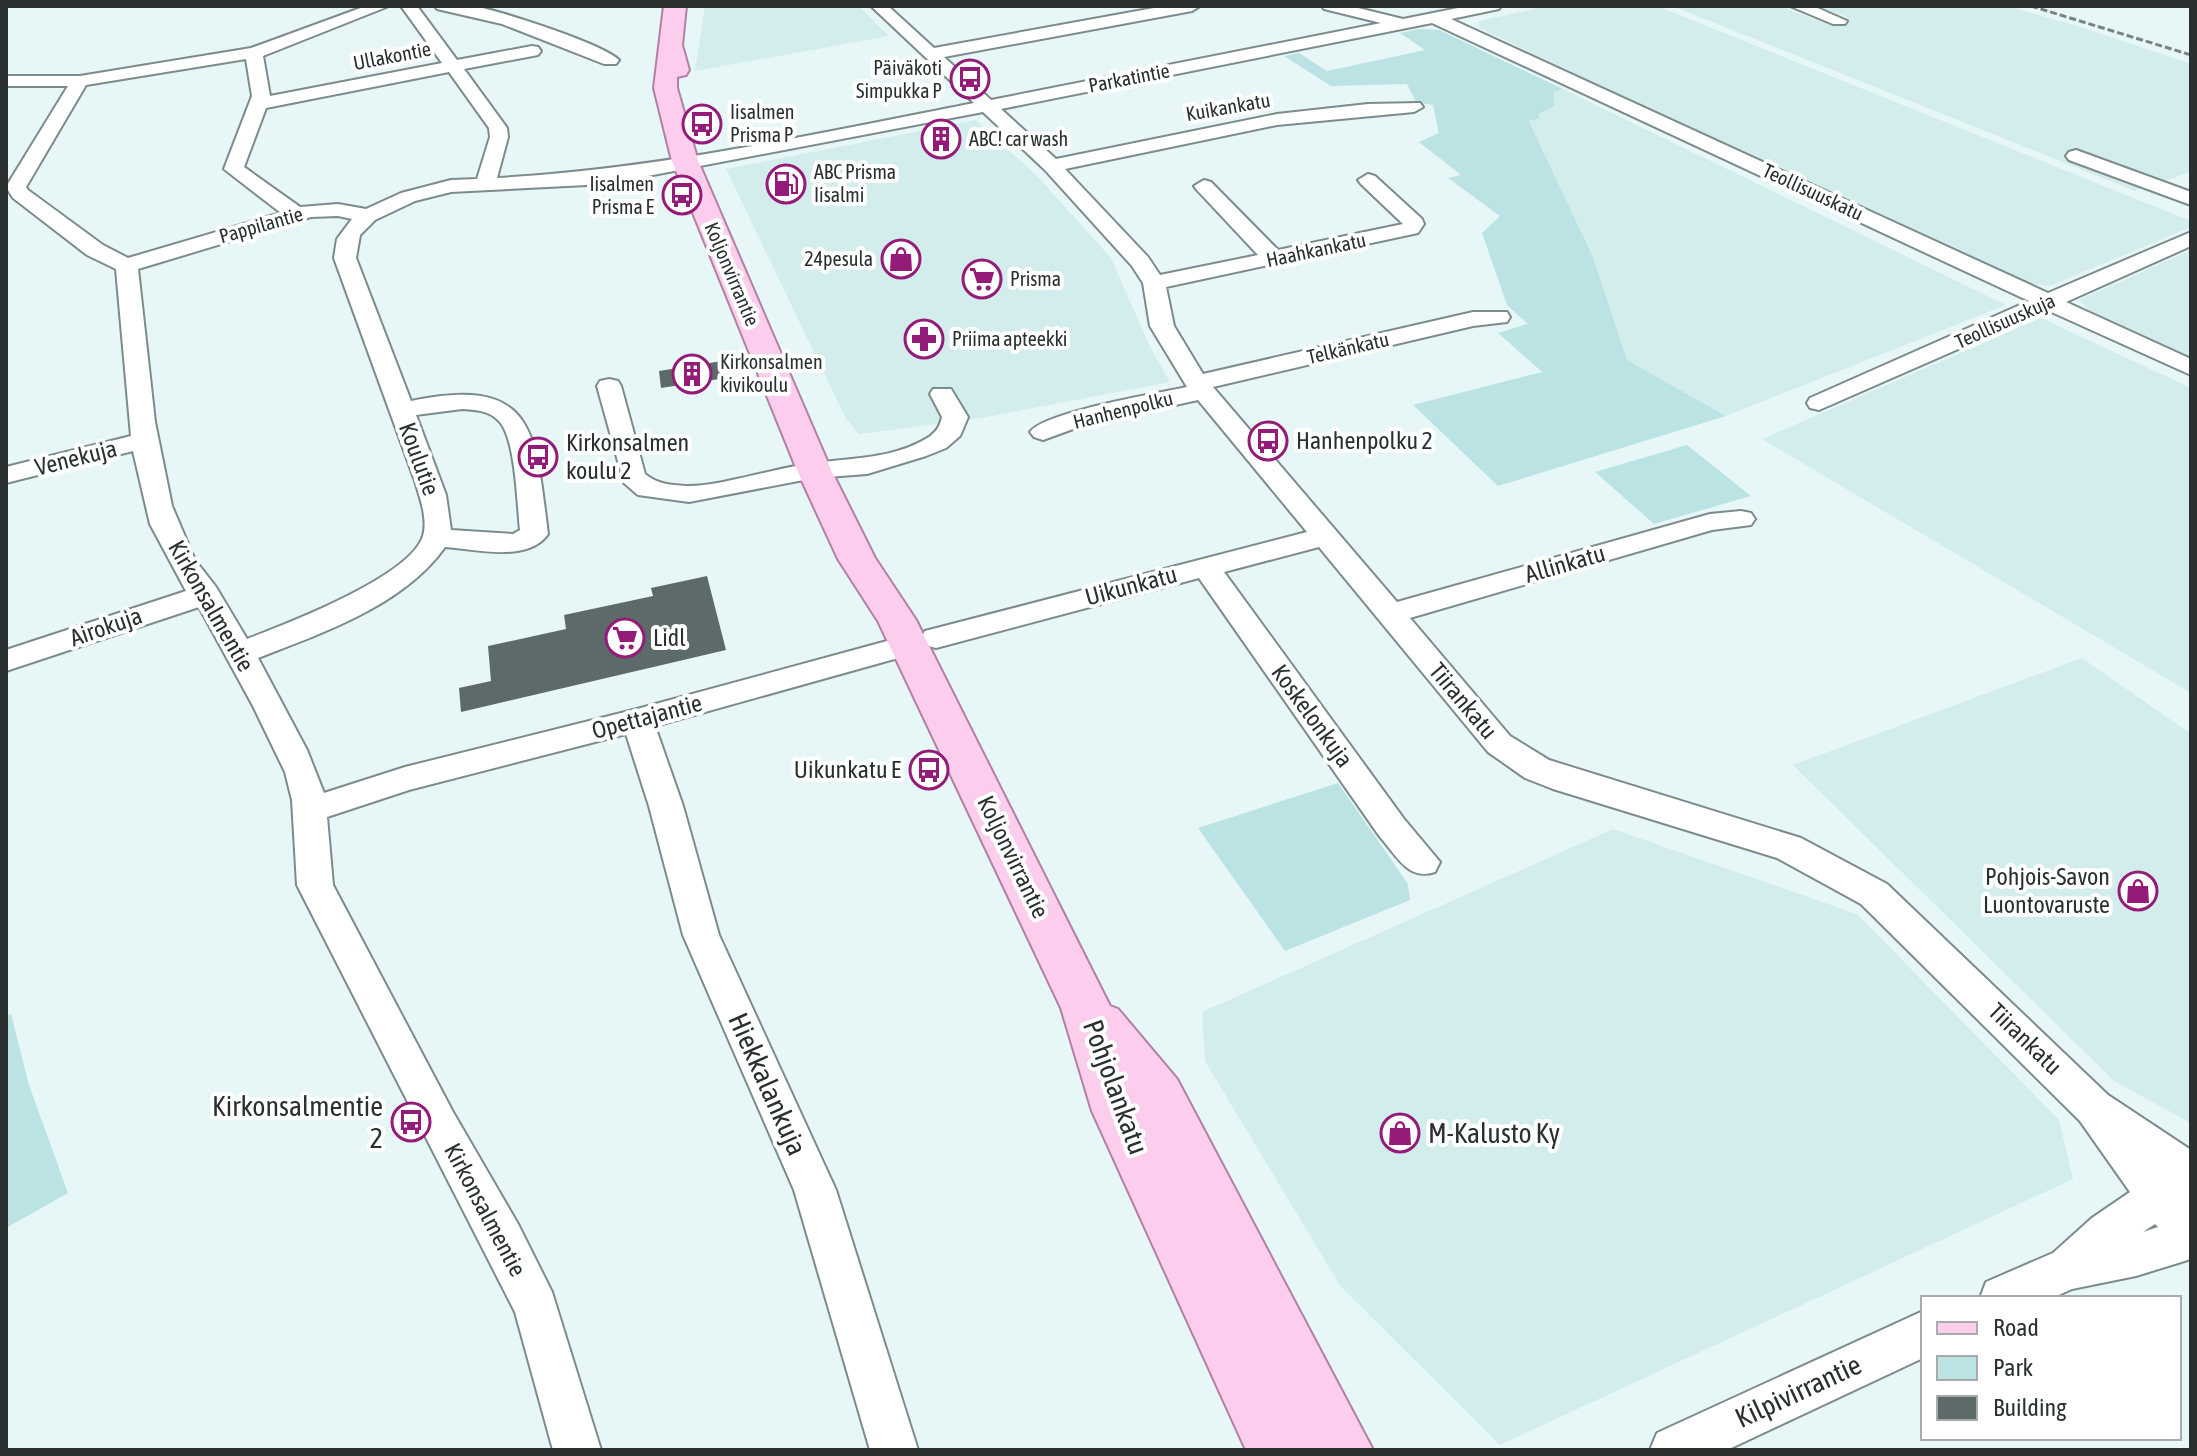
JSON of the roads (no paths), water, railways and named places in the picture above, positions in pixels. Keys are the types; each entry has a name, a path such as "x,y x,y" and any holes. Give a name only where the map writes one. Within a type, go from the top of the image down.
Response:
{"main road":[{"name":"Koljonvirrantie","path":"675,6 666,77 674,127 697,164 831,465 857,559 907,636 1086,1008"},
{"name":"Pohjolankatu","path":"1086,1008 1119,1111 1278,1450"},
{"name":"Pohjolankatu","path":"1086,1008 1158,1096 1342,1450"}],"street":[{"path":"6,81 80,81 254,53 381,6"},
{"path":"409,6 498,128 499,137 486,182"},
{"path":"443,6 516,21 610,60"},
{"name":"Tiirankatu","path":"879,6 1052,166 1140,262 1154,283 1162,326 1200,387 1499,744 1516,757 1565,780 1789,848 1874,894 2094,1108 2180,1187 2191,1236"},
{"path":"930,54 1192,6"},
{"path":"1330,6 1380,16 1401,24"},
{"name":"Parkatintie","path":"697,164 745,159 765,150 1493,6"},
{"path":"1798,6 1839,21"},
{"name":"Teollisuuskatu","path":"1435,18 2191,368"},
{"name":"Ullakontie","path":"259,104 532,51"},
{"path":"254,53 262,89 234,169 296,214"},
{"path":"80,81 12,182 20,194 95,250 126,266"},
{"name":"Kuikankatu","path":"1052,166 1254,124 1414,107"},
{"path":"2076,156 2191,199"},
{"path":"368,216 422,192 486,182 584,179 697,164"},
{"name":"Haahkankatu","path":"1154,283 1411,229 1412,219 1368,180"},
{"path":"1204,186 1274,259"},
{"name":"Pappilantie","path":"126,266 296,214 324,209 368,216"},
{"name":"Koulutie","path":"368,216 346,240 345,258 437,509 437,538"},
{"name":"Teollisuuskuja","path":"1819,403 2191,238"},
{"name":"Kirkonsalmentie","path":"126,266 133,285 134,339 146,440 158,505 166,527 192,579 206,594 240,653 310,799 309,866 315,885 439,1125 503,1239 536,1308 577,1450"},
{"name":"Telkänkatu","path":"1200,387 1473,319 1499,317"},
{"path":"609,386 633,477 647,489 689,494 937,443 951,431 948,406"},
{"name":"Hanhenpolku","path":"1043,432 1076,419 1200,387"},
{"path":"240,653 355,603 420,562 437,538 517,543 534,534 515,424 500,410 473,403 445,403 402,411"},
{"name":"Venekuja","path":"6,475 146,440"},
{"name":"Allinkatu","path":"1390,614 1710,522 1741,519"},
{"name":"Uikunkatu","path":"907,636 1326,536"},
{"name":"Koskelonkuja","path":"1205,566 1392,828 1423,862"},
{"name":"Airokuja","path":"6,661 206,594"},
{"name":"Opettajantie","path":"310,799 405,779 637,720 907,636"},
{"name":"Hiekkalankuja","path":"637,720 666,806 701,935 815,1190 894,1450"},
{"path":"2069,1268 2121,1219 2180,1187"},
{"path":"2006,1296 2069,1268 2136,1255 2191,1236"},
{"name":"Kilpivirrantie","path":"1674,1450 1921,1335"}],"railway":[{"path":"2031,6 2191,55"}],"place":[{"name":"Päiväkoti Simpukka P","path":"970,79"},
{"name":"Iisalmen Prisma P","path":"702,124"},
{"name":"ABC! car wash","path":"941,139"},
{"name":"ABC Prisma Iisalmi","path":"786,184"},
{"name":"Iisalmen Prisma E","path":"682,195"},
{"name":"24pesula","path":"901,259"},
{"name":"Prisma","path":"982,279"},
{"name":"Priima apteekki","path":"924,339"},
{"name":"Kirkonsalmen kivikoulu","path":"692,374"},
{"name":"Hanhenpolku 2","path":"1268,441"},
{"name":"Kirkonsalmen koulu 2","path":"538,457"},
{"name":"Lidl","path":"625,638"},
{"name":"Uikunkatu E","path":"929,770"},
{"name":"Pohjois-Savon Luontovaruste","path":"2138,891"},
{"name":"Kirkonsalmentie 2","path":"411,1122"},
{"name":"M-Kalusto Ky","path":"1400,1133"}]}
